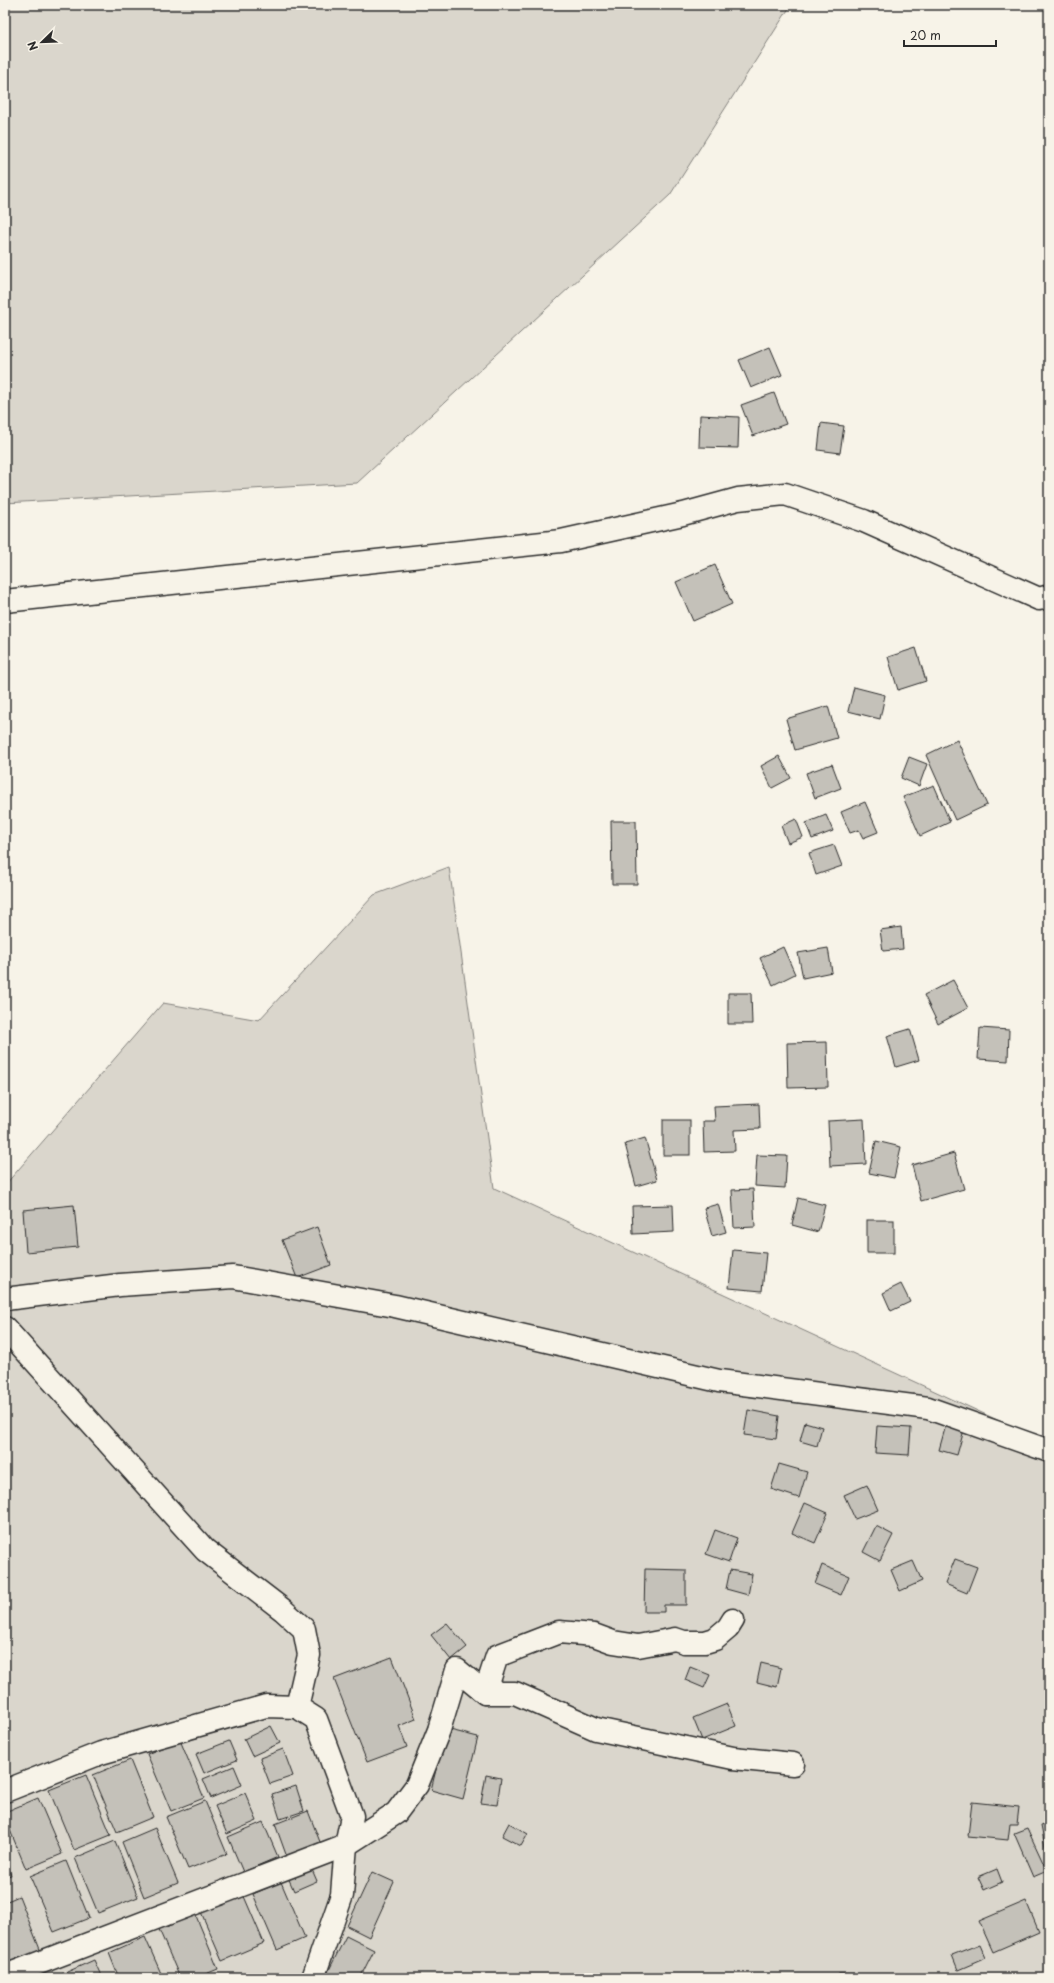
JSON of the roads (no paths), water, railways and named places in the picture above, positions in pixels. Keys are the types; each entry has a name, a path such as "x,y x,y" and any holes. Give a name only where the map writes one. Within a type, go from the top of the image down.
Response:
{"street":[{"path":"5,601 561,541 683,514 738,500 785,494 864,521 1039,599 1049,596"},
{"path":"5,1299 120,1286 233,1277 395,1306 719,1381 928,1408 1049,1451"},
{"path":"5,1328 205,1550 283,1610 304,1629 309,1655 297,1707"},
{"path":"485,1693 497,1656 559,1632 594,1635 613,1642 638,1646 675,1639 684,1642 705,1642 714,1639 728,1628 733,1620"},
{"path":"5,1976 346,1845 396,1813 417,1785 439,1730 457,1670 485,1693 516,1693 596,1729 733,1758 793,1764"},
{"path":"5,1792 101,1753 266,1706 297,1707 316,1719 352,1816 346,1845 342,1895 313,1978"}]}
